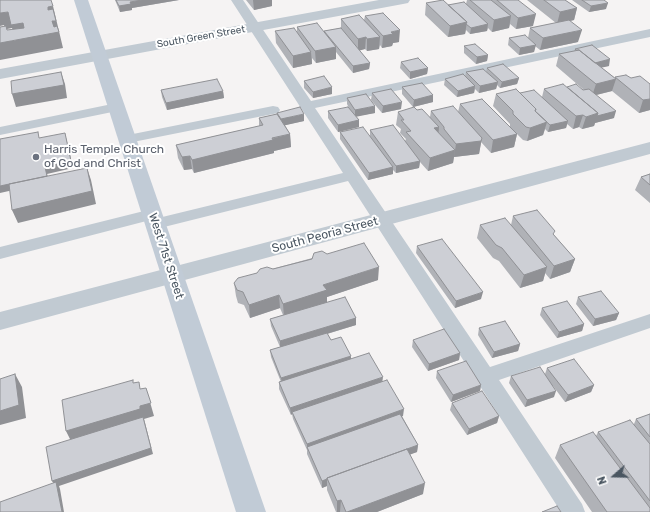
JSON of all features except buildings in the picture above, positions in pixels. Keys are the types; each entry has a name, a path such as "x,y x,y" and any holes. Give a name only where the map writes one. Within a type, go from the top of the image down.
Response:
{"main road":[{"name":"West 71st Street","path":"82,0 251,512"}],"street":[{"name":"South Green Street","path":"0,74 403,0"},
{"name":"South Peoria Street","path":"0,321 650,148"}],"lane":[{"path":"237,0 574,512"},
{"path":"307,106 650,33"},
{"path":"0,131 117,107"},
{"path":"128,139 273,110"},
{"path":"0,253 352,175"},
{"path":"485,377 650,321"}],"place":[{"name":"Harris Temple Church of God and Christ","path":"36,157"}]}
